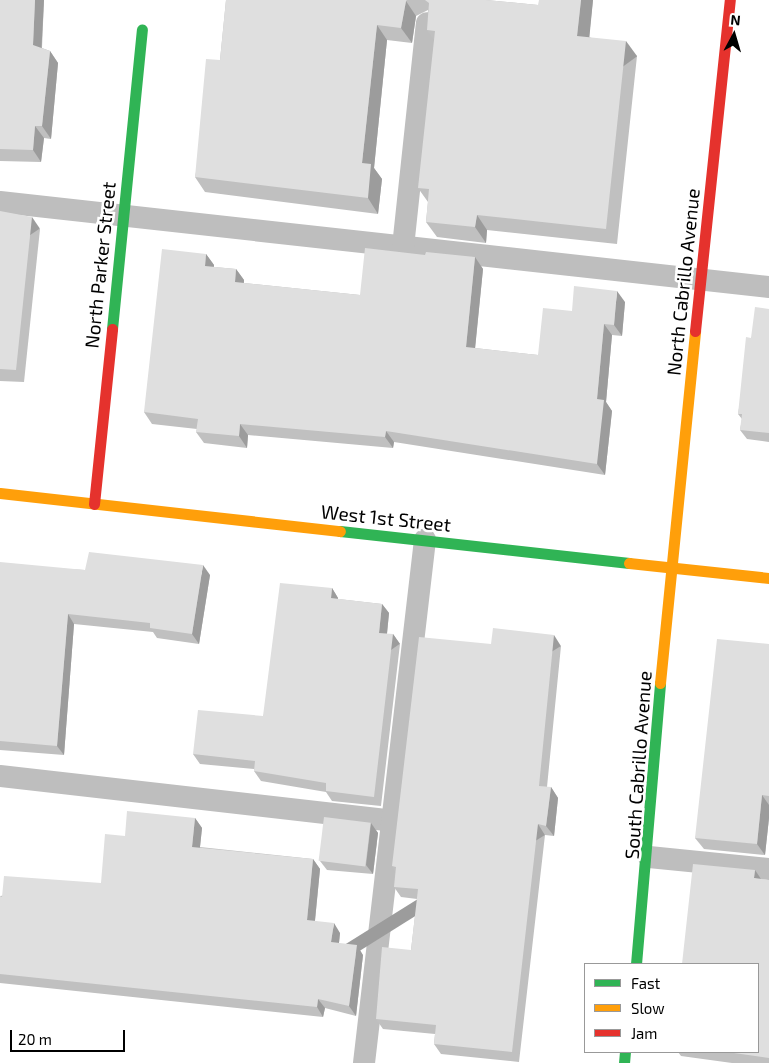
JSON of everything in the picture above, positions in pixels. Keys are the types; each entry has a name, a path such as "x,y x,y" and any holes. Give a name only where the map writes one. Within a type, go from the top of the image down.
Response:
{"street":[{"name":"North Cabrillo Avenue","path":"670,568 730,0"},
{"name":"North Parker Street","path":"94,504 142,29"},
{"name":"West 1st Street","path":"0,493 769,578"},
{"name":"South Cabrillo Avenue","path":"636,963 649,857 670,568"}],"lane":[{"path":"403,247 427,23"},
{"path":"0,202 769,287"},
{"path":"364,1063 425,540"},
{"path":"0,776 392,821"},
{"path":"649,857 769,870"}],"building":[{"path":"0,0 35,0 33,45 50,51 42,126 35,126 33,150 0,149"},
{"path":"226,0 407,0 401,28 377,25 362,163 371,164 368,198 195,177 206,59 220,60"},
{"path":"425,0 486,0 538,5 539,0 581,0 577,36 626,41 606,229 477,215 475,227 426,222 429,189 418,188 435,31 427,30 429,3"},
{"path":"0,211 32,217 16,370 0,369"},
{"path":"365,248 425,255 426,252 475,257 466,347 538,355 543,308 572,311 574,286 617,291 614,325 604,324 597,399 604,400 597,464 386,431 385,437 240,424 239,436 196,432 198,419 144,412 162,249 206,254 205,266 236,269 235,282 360,295"},
{"path":"755,307 769,309 769,433 740,430 742,414 738,414 746,337 751,338"},
{"path":"89,552 203,565 192,634 150,628 150,623 68,614 57,746 0,741 0,562 85,570"},
{"path":"280,583 332,588 331,598 382,604 379,633 393,634 374,797 326,791 326,783 254,771 255,761 193,754 198,710 263,716"},
{"path":"493,628 554,635 539,786 551,787 546,826 538,824 512,1052 434,1044 436,1025 376,1019 382,947 411,950 418,889 394,887 396,867 392,866 419,637 491,644"},
{"path":"717,639 769,644 769,796 762,795 757,844 695,838"},
{"path":"127,811 195,818 192,847 313,859 307,920 334,923 331,942 357,945 349,1006 318,999 317,1007 0,974 0,896 2,897 4,876 101,883 105,834 125,836"},
{"path":"324,817 371,823 365,866 319,861"},
{"path":"693,864 755,870 754,878 769,880 769,1058 734,1053 759,1053 759,963 682,963"}],"traffic: fast":[{"path":"112,329 142,29"},
{"path":"340,531 629,563"},
{"path":"636,963 660,683"},
{"path":"624,1063 625,1053"}],"traffic: slow":[{"path":"660,683 695,331"},
{"path":"0,493 340,531"},
{"path":"629,563 769,578"}],"traffic: jam":[{"path":"695,331 730,0"},
{"path":"94,504 112,329"}]}
